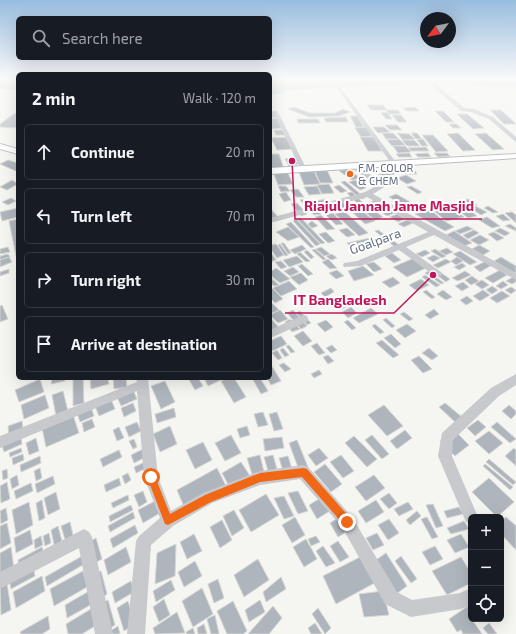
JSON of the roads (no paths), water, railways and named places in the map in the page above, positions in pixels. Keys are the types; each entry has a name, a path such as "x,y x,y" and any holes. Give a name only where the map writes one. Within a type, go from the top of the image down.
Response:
{"main road":[{"path":"0,146 16,151"},
{"path":"272,171 393,162 516,156"}],"street":[{"path":"354,110 393,162"},
{"path":"463,110 472,110 491,118 516,140"},
{"path":"276,114 303,168"},
{"path":"272,221 295,213 325,207 368,194 385,184 350,165"},
{"path":"368,194 516,277"},
{"name":"Goalpara","path":"347,265 358,264 434,232"},
{"path":"400,246 438,274"},
{"path":"272,333 303,319"},
{"path":"470,514 445,456 447,437 495,392 516,379"},
{"path":"0,442 142,381 151,477 168,521"},
{"path":"136,634 144,541 168,521 208,498 260,478 304,472 347,522 391,598 411,609 461,601 468,598"},
{"path":"0,581 84,537 104,634"}],"place":[{"name":"Riajul Jannah Jame Masjid","path":"292,161"},
{"name":"F.M. COLOR & CHEM","path":"350,174"},
{"name":"IT Bangladesh","path":"433,275"}]}
